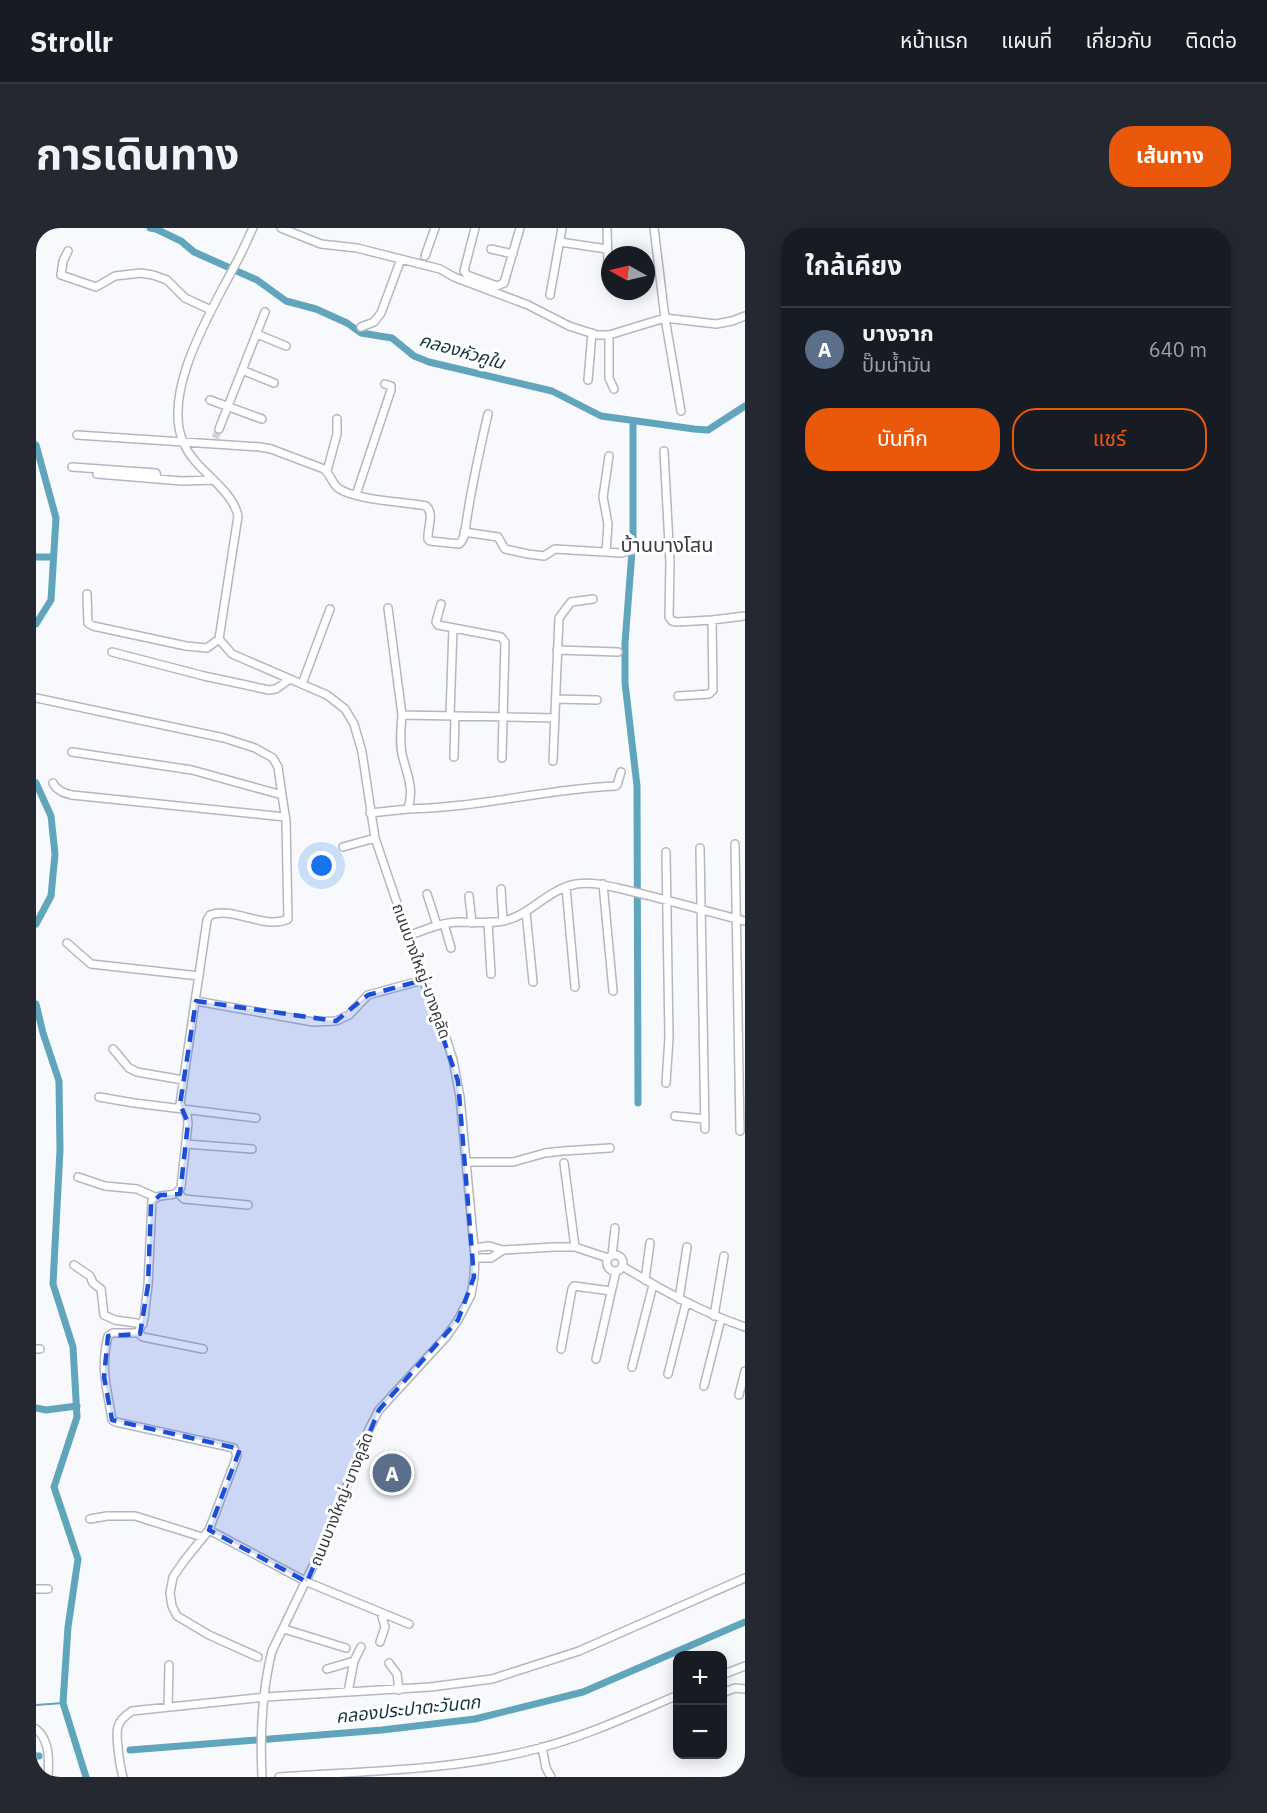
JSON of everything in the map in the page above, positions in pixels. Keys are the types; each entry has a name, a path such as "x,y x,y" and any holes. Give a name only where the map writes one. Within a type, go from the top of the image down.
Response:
{"street":[{"path":"87,594 86,617 88,623 93,626 207,648 219,639 238,516 233,503 187,451 179,432 177,410 181,384 201,331 253,228"},
{"path":"281,228 321,244 357,248 440,269 454,278 528,305 570,326 592,333 609,335 665,318 716,324 745,316"},
{"path":"425,256 435,228"},
{"path":"475,228 464,268 465,273 496,286 504,283 520,228"},
{"path":"550,295 562,228"},
{"path":"607,228 607,246"},
{"path":"654,228 665,318 681,411"},
{"path":"560,242 601,248"},
{"path":"490,249 513,254"},
{"path":"68,252 63,261 61,275 70,279 96,287 115,276 141,273 162,277 185,298 212,310"},
{"path":"361,327 374,322 381,313 401,259"},
{"path":"219,429 265,312"},
{"path":"588,380 592,333"},
{"path":"256,334 286,346"},
{"path":"609,335 609,378 614,389"},
{"path":"242,370 274,383"},
{"path":"356,495 392,390 386,384"},
{"path":"210,400 262,419"},
{"path":"77,435 183,442 214,441 271,449 327,471 340,489 356,495 426,506 431,514 428,539 459,544 463,541 488,414"},
{"path":"327,471 337,434 337,418"},
{"path":"664,451 670,548 669,617 672,621 677,622 745,616"},
{"path":"606,552 608,524 603,497 609,456"},
{"path":"72,467 156,473 157,478"},
{"path":"97,474 182,481 213,480"},
{"path":"465,532 498,537 505,549 544,556 555,549 627,553 640,548 670,548"},
{"path":"553,761 560,616 571,602 593,599"},
{"path":"441,604 436,624 501,637 504,640 502,758"},
{"path":"388,608 402,715 401,750 411,795 408,809"},
{"path":"302,684 330,609"},
{"path":"678,696 709,694 714,690 712,620"},
{"path":"453,628 454,757"},
{"name":"ถนนบางใหญ่-บางคูลัด","path":"219,639 232,654 327,695 341,705 354,724 362,752 375,838 453,1060 460,1096 475,1258 471,1294 458,1320 446,1337 379,1410 368,1431 327,1538 284,1629 272,1651 263,1660 265,1697 262,1777"},
{"path":"557,650 618,651"},
{"path":"112,652 269,690 276,690 290,679"},
{"path":"36,698 224,738 255,748 273,758 278,767 285,817 288,919 282,921 252,919 218,913 210,915 207,920 180,1104 187,1115 188,1123 181,1187 177,1193 155,1197 137,1189 105,1186 78,1177"},
{"path":"556,699 597,700"},
{"path":"402,715 555,718"},
{"path":"72,752 192,770 282,795"},
{"path":"370,813 436,809 615,786 621,772"},
{"path":"53,783 55,788 62,793 72,795 285,817"},
{"path":"343,847 375,838"},
{"path":"735,844 740,1131"},
{"path":"700,848 705,1129"},
{"path":"666,852 669,1038 666,1083"},
{"path":"408,936 440,925 503,921 518,917 542,899 566,887 582,884 603,884 745,921"},
{"path":"603,884 613,991"},
{"path":"566,887 575,987"},
{"path":"501,889 503,921"},
{"path":"427,894 451,948"},
{"path":"470,896 472,922"},
{"path":"526,912 533,982"},
{"path":"488,922 491,974"},
{"path":"67,943 91,964 199,976"},
{"path":"196,1001 313,1022 336,1022 349,1016 368,995 423,980"},
{"path":"113,1049 129,1068 137,1072 183,1080"},
{"path":"99,1097 256,1118"},
{"path":"675,1116 705,1119"},
{"path":"186,1144 252,1149"},
{"path":"466,1162 513,1162 554,1152 610,1148"},
{"path":"564,1163 574,1247"},
{"path":"177,1193 184,1199 248,1206"},
{"path":"138,1333 142,1324 148,1285 151,1204 155,1197"},
{"path":"615,1228 607,1265 611,1270 619,1268 717,1318 745,1327"},
{"path":"645,1280 651,1243"},
{"path":"474,1248 489,1246 503,1250 574,1247 621,1257 596,1359"},
{"path":"668,1374 683,1301 687,1247"},
{"path":"475,1258 490,1257 503,1250"},
{"path":"704,1386 717,1318 724,1256"},
{"path":"74,1265 90,1276 93,1283 101,1289 104,1316 142,1324"},
{"path":"632,1367 653,1285"},
{"path":"561,1349 574,1286 612,1291"},
{"path":"203,1349 142,1337 138,1333 113,1333 108,1336 104,1355 104,1377 112,1420 234,1448 237,1456 209,1530 173,1577 170,1593 174,1613 189,1624 263,1660"},
{"path":"739,1395 745,1371"},
{"path":"90,1519 107,1516 135,1516 202,1537"},
{"path":"209,1530 307,1581 408,1624"},
{"path":"123,1777 116,1737 122,1717 132,1711 265,1697 430,1688 492,1679 579,1651 745,1578"},
{"path":"36,1588 48,1588"},
{"path":"380,1642 385,1627 381,1613"},
{"path":"284,1629 346,1648"},
{"path":"348,1692 354,1661 361,1647"},
{"path":"327,1669 354,1661"},
{"path":"389,1663 397,1674 399,1690"},
{"path":"168,1707 169,1665"},
{"path":"727,1673 745,1666"},
{"path":"727,1691 735,1688 745,1689"},
{"path":"279,1777 349,1775 482,1760 571,1739 673,1697"},
{"path":"36,1729 47,1746 48,1777"},
{"path":"542,1747 546,1767 551,1777"}],"highlighted area":[{"path":"423,980 458,1081 474,1277 458,1320 379,1410 307,1582 209,1530 240,1449 112,1420 104,1377 108,1336 140,1334 148,1285 151,1204 160,1195 180,1194 188,1123 180,1104 196,1001 336,1021 368,995"}],"waterway":[{"name":"คลองหัวคูใน","path":"150,228 181,241 194,252 257,280 286,301 316,309 347,323 361,333 392,338 414,356 429,362 552,391 601,416 708,430 745,406"},
{"path":"633,421 633,538 625,643 625,683 637,786 638,1103"},
{"path":"36,445 56,518 51,600 36,624"},
{"path":"36,557 53,557"},
{"path":"36,783 51,816 55,854 51,896 36,924"},
{"path":"36,1004 59,1081 60,1150 53,1284 73,1347 77,1417 54,1487 78,1559 68,1627 63,1703 86,1777"},
{"path":"36,1408 46,1410 77,1406"},
{"name":"คลองประปาตะวันตก","path":"130,1750 382,1730 475,1719 583,1692 745,1622"},
{"path":"36,1705 63,1703"}],"tunnel":[{"path":"215,438 219,429"}],"place":[{"name":"บางจาก","path":"392,1473"}],"district":[{"name":"บ้านบางโสน","path":"667,544"}]}
